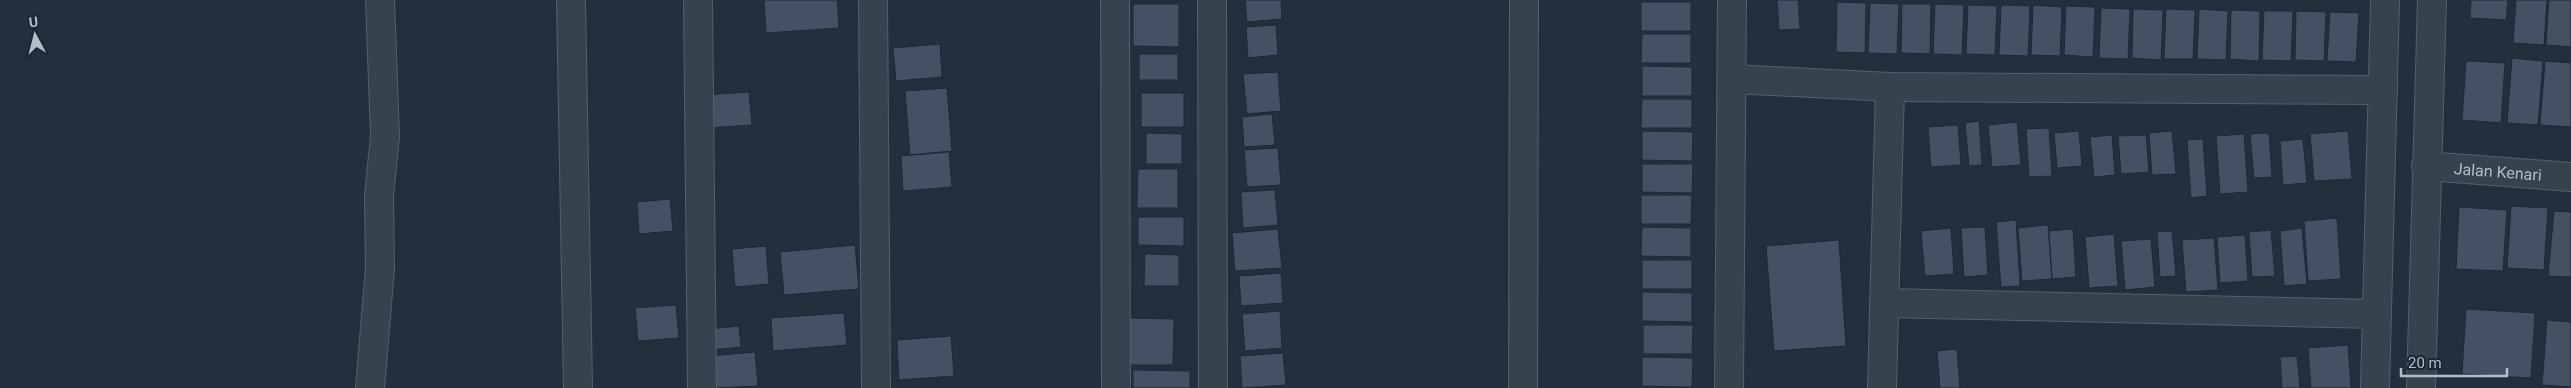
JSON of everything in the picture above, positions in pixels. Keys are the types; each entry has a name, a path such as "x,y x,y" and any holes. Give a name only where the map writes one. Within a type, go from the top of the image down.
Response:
{"street":[{"path":"370,388 380,268 379,196 385,136 380,0"},
{"path":"571,0 578,388"},
{"path":"698,0 702,388"},
{"path":"873,0 876,388"},
{"path":"1115,0 1116,388"},
{"path":"1212,0 1214,388"},
{"path":"1522,388 1524,0"},
{"path":"1728,388 1733,79 1732,0"},
{"path":"2375,388 2385,0"},
{"path":"2421,388 2432,0"},
{"path":"1733,79 1890,88 2383,90"},
{"path":"1882,388 1890,88"},
{"name":"Jalan Kenari","path":"2426,166 2571,177"},
{"path":"1884,304 2377,314"}],"building":[{"path":"764,0 837,0 839,28 766,33"},
{"path":"1245,0 1281,0 1282,19 1247,22"},
{"path":"1777,0 1798,0 1800,29 1779,30"},
{"path":"2471,0 2508,0 2506,20 2470,18"},
{"path":"2516,0 2547,0 2544,45 2513,43"},
{"path":"2549,0 2571,0 2571,47 2546,45"},
{"path":"1641,2 1691,2 1691,31 1641,31"},
{"path":"1837,2 1866,3 1865,53 1836,52"},
{"path":"1870,3 1899,4 1897,54 1868,53"},
{"path":"1133,4 1179,4 1179,47 1133,46"},
{"path":"1902,4 1931,4 1930,54 1901,53"},
{"path":"1935,4 1964,5 1962,55 1933,54"},
{"path":"1968,5 1997,6 1995,55 1966,54"},
{"path":"2001,5 2030,6 2028,56 1999,55"},
{"path":"2033,5 2062,7 2060,56 2031,55"},
{"path":"2066,6 2095,7 2093,57 2064,55"},
{"path":"2101,8 2130,9 2128,59 2099,58"},
{"path":"2133,9 2163,10 2161,60 2132,58"},
{"path":"2166,9 2195,10 2193,59 2164,59"},
{"path":"2199,9 2228,11 2226,60 2197,59"},
{"path":"2231,10 2260,11 2259,61 2230,59"},
{"path":"2264,11 2293,11 2291,61 2262,60"},
{"path":"2296,11 2326,12 2324,61 2295,60"},
{"path":"2330,12 2359,13 2356,62 2327,61"},
{"path":"1276,25 1278,55 1248,58 1246,27"},
{"path":"1642,34 1691,34 1691,63 1641,63"},
{"path":"940,44 942,77 896,81 893,48"},
{"path":"1139,54 1178,54 1178,80 1139,80"},
{"path":"2512,58 2543,61 2538,125 2507,123"},
{"path":"2466,61 2505,63 2501,123 2462,120"},
{"path":"2545,61 2571,63 2571,127 2540,125"},
{"path":"1642,66 1692,67 1692,96 1642,96"},
{"path":"1278,72 1281,111 1247,114 1243,74"},
{"path":"947,88 952,151 910,155 905,91"},
{"path":"749,92 752,125 707,128 704,95"},
{"path":"1141,93 1184,93 1184,127 1141,127"},
{"path":"1642,99 1692,99 1692,128 1641,128"},
{"path":"1272,114 1275,145 1244,147 1242,117"},
{"path":"1979,121 1982,165 1969,166 1965,123"},
{"path":"2017,122 2021,165 1992,167 1988,125"},
{"path":"1958,125 1961,165 1931,167 1928,127"},
{"path":"2049,128 2052,176 2029,177 2026,129"},
{"path":"1642,131 1693,132 1692,161 1642,160"},
{"path":"2079,131 2082,166 2057,168 2054,133"},
{"path":"2172,131 2176,174 2152,175 2149,133"},
{"path":"2348,131 2352,179 2314,181 2310,134"},
{"path":"1146,133 1182,134 1182,164 1146,164"},
{"path":"2269,133 2272,177 2254,178 2250,134"},
{"path":"2244,134 2248,192 2220,194 2216,136"},
{"path":"2112,135 2115,175 2094,177 2090,137"},
{"path":"2146,135 2149,172 2121,174 2118,136"},
{"path":"2203,139 2207,196 2191,198 2187,140"},
{"path":"2303,139 2307,183 2283,185 2280,141"},
{"path":"1278,148 1281,185 1247,187 1244,150"},
{"path":"949,152 952,187 903,191 901,156"},
{"path":"1642,164 1693,164 1692,193 1642,192"},
{"path":"1138,169 1178,169 1178,208 1137,208"},
{"path":"1275,190 1278,225 1243,228 1241,192"},
{"path":"1641,195 1692,195 1691,224 1641,224"},
{"path":"670,199 673,231 639,234 637,202"},
{"path":"2511,206 2548,208 2544,270 2507,268"},
{"path":"2459,207 2507,210 2503,271 2456,269"},
{"path":"2554,211 2571,212 2571,277 2548,276"},
{"path":"1138,217 1184,217 1184,246 1138,245"},
{"path":"2337,218 2341,279 2308,281 2304,221"},
{"path":"2016,220 2020,286 2001,287 1996,222"},
{"path":"2048,225 2052,279 2022,281 2018,228"},
{"path":"1642,227 1691,228 1691,257 1641,256"},
{"path":"1985,227 1988,275 1964,277 1961,228"},
{"path":"1951,228 1954,274 1925,276 1921,231"},
{"path":"2302,228 2307,284 2284,286 2280,231"},
{"path":"1278,229 1282,268 1235,271 1232,233"},
{"path":"2073,229 2076,277 2052,279 2049,231"},
{"path":"2271,230 2275,276 2252,277 2249,232"},
{"path":"2172,231 2176,276 2160,277 2157,232"},
{"path":"2114,234 2118,286 2089,288 2085,237"},
{"path":"2245,235 2248,281 2220,283 2217,237"},
{"path":"2214,238 2218,290 2186,292 2182,240"},
{"path":"2151,239 2155,287 2125,290 2121,241"},
{"path":"1839,240 1846,346 1774,351 1766,246"},
{"path":"855,245 859,289 784,295 780,252"},
{"path":"766,246 769,284 735,287 732,249"},
{"path":"1145,254 1179,255 1179,286 1144,286"},
{"path":"1642,260 1692,260 1692,289 1642,289"},
{"path":"1281,273 1283,303 1241,306 1239,276"},
{"path":"1642,292 1692,293 1692,322 1642,321"},
{"path":"676,305 679,338 638,341 635,308"},
{"path":"2466,309 2535,313 2531,378 2462,374"},
{"path":"1280,311 1282,348 1245,351 1242,314"},
{"path":"844,313 847,345 773,351 771,318"},
{"path":"1128,318 1174,319 1173,365 1128,365"},
{"path":"2547,320 2571,322 2571,387 2542,385"},
{"path":"1643,325 1693,325 1692,354 1643,354"},
{"path":"739,326 741,347 711,350 710,329"},
{"path":"951,336 954,376 899,380 897,340"},
{"path":"2348,345 2351,388 2311,388 2308,348"},
{"path":"1957,349 1960,388 1940,388 1937,351"},
{"path":"755,352 758,386 712,388 710,356"},
{"path":"1283,353 1286,385 1242,388 1240,356"},
{"path":"2297,356 2300,388 2282,388 2280,357"},
{"path":"1642,357 1693,358 1692,387 1642,386"},
{"path":"1133,370 1190,371 1190,388 1133,388"}]}
